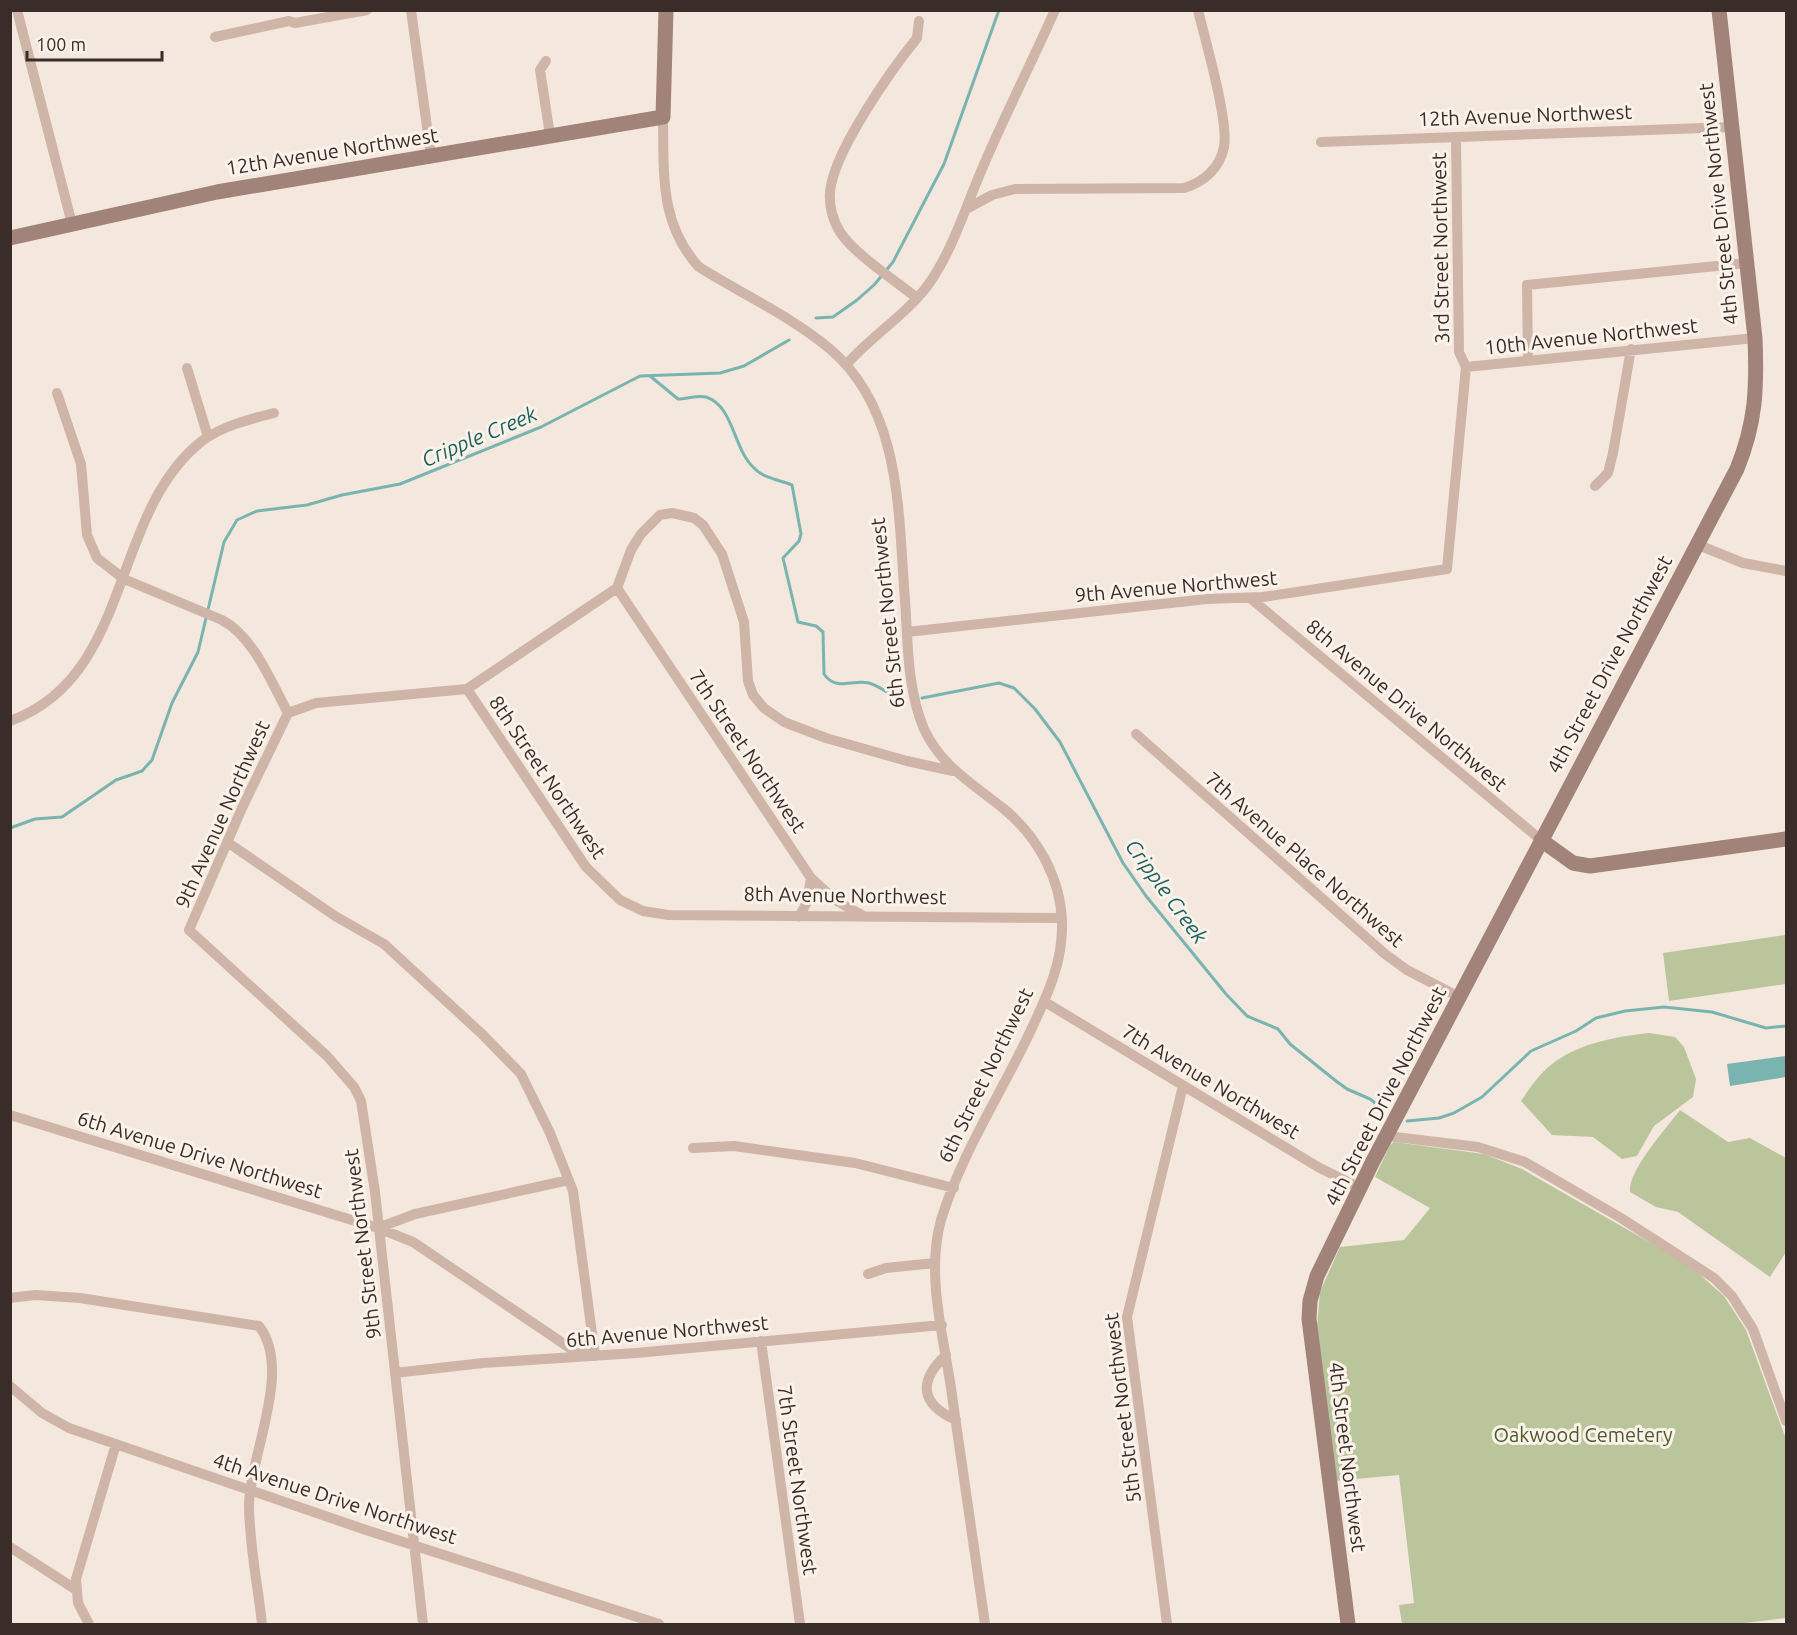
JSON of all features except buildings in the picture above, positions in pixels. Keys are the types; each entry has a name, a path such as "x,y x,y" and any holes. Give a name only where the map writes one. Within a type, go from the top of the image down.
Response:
{"main road":[{"name":"6th Street Northwest","path":"663,117 666,10"},
{"name":"4th Street Drive Northwest","path":"1312,1294 1317,1276 1360,1188 1737,469 1751,430 1757,384 1755,338 1718,11"},
{"name":"12th Avenue Northwest","path":"10,238 217,192 663,117"},
{"path":"1541,840 1573,863 1590,866 1786,839"},
{"name":"4th Street Northwest","path":"1312,1294 1309,1319 1348,1624"}],"street":[{"path":"17,10 72,224"},
{"path":"215,37 287,16 295,23 367,10"},
{"path":"411,10 432,156"},
{"path":"846,365 917,298 930,281 968,208 982,170 1055,10"},
{"path":"968,208 992,195 1015,189 1184,188 1205,178 1220,160 1225,138 1198,10"},
{"path":"917,298 845,239 835,221 830,192 835,171 846,145 917,38 919,21"},
{"path":"546,62 540,70 550,135"},
{"name":"6th Street Northwest","path":"663,117 667,205 672,226 685,251 699,267 821,341 846,365 875,409 890,453 912,684 920,719 932,744 953,771 1007,811 1033,840 1052,874 1062,918 1059,960 1045,1002 954,1188 941,1222 935,1263 946,1355 986,1624"},
{"name":"12th Avenue Northwest","path":"1321,142 1731,127"},
{"name":"3rd Street Northwest","path":"1447,569 1466,367 1459,352 1456,138"},
{"path":"1528,360 1527,285 1747,263"},
{"name":"10th Avenue Northwest","path":"1466,367 1755,338"},
{"path":"1595,486 1608,473 1631,349"},
{"path":"187,368 208,437"},
{"path":"57,393 81,464 89,544 97,558 124,579 213,616 235,628 245,640 288,713"},
{"path":"10,721 48,702 72,678 100,634 161,489 182,460 208,437 237,424 274,413"},
{"path":"617,588 631,550 660,515 672,513 694,518 710,533 729,571 740,605 748,681 753,695 774,716 826,738 907,761 953,771"},
{"path":"1696,544 1743,563 1786,571"},
{"name":"9th Avenue Northwest","path":"907,632 1207,599 1250,598 1447,569"},
{"name":"9th Avenue Northwest","path":"189,930 227,842 288,713 316,703 467,689 617,588"},
{"name":"7th Street Northwest","path":"617,588 811,878 835,900 865,916"},
{"name":"8th Avenue Drive Northwest","path":"1250,598 1541,840"},
{"name":"8th Street Northwest","path":"467,689 578,857 611,893 629,905"},
{"name":"7th Avenue Place Northwest","path":"1136,734 1385,954 1407,970 1459,997"},
{"path":"227,842 335,916 384,944 497,1049 525,1080 569,1180 595,1356"},
{"path":"799,917 807,902 811,878"},
{"name":"8th Avenue Northwest","path":"629,905 668,915 1062,918"},
{"name":"9th Street Northwest","path":"189,930 327,1056 354,1087 364,1112 423,1624"},
{"name":"7th Avenue Northwest","path":"1045,1002 1326,1172 1360,1188"},
{"name":"5th Street Northwest","path":"1167,1624 1127,1317 1183,1086"},
{"name":"6th Avenue Drive Northwest","path":"10,1115 378,1228 413,1242 570,1348 595,1356"},
{"path":"1387,1136 1488,1149 1525,1162 1621,1218 1714,1278 1732,1296 1750,1324 1786,1421"},
{"path":"693,1148 734,1146 855,1163 954,1188"},
{"path":"378,1228 416,1214 569,1180"},
{"path":"868,1274 886,1268 935,1263"},
{"path":"10,1298 36,1295 80,1298 259,1326 269,1345 272,1388 250,1489 249,1509 262,1624"},
{"name":"6th Avenue Northwest","path":"395,1373 483,1363 595,1356 942,1325"},
{"name":"7th Street Northwest","path":"761,1341 800,1624"},
{"path":"946,1355 933,1367 926,1386 929,1402 940,1413 956,1420"},
{"name":"4th Avenue Drive Northwest","path":"10,1386 56,1423 629,1619 659,1624"},
{"path":"89,1624 78,1603 75,1590 78,1567 116,1444"},
{"path":"10,1547 75,1590"}],"green space":[{"path":"1785,935 1786,984 1669,1001 1663,953"},
{"path":"1649,1033 1675,1037 1684,1047 1696,1079 1693,1097 1654,1126 1637,1156 1622,1159 1593,1137 1552,1135 1521,1101 1544,1071 1567,1054 1594,1043"},
{"path":"1680,1110 1728,1142 1750,1138 1786,1158 1786,1252 1770,1277 1678,1212 1656,1207 1630,1192 1631,1183 1641,1161"},
{"name":"Oakwood Cemetery","path":"1394,1142 1484,1154 1522,1169 1689,1265 1724,1296 1746,1330 1786,1439 1786,1618 1737,1624 1402,1624 1399,1605 1414,1603 1399,1475 1334,1481 1316,1338 1320,1292 1340,1247 1404,1240 1430,1208 1375,1177 1390,1145"}],"water":[{"path":"1786,1056 1786,1077 1730,1086 1727,1064"}],"waterway":[{"path":"816,318 833,317 857,300 874,285 893,262 944,164 999,10"},
{"name":"Cripple Creek","path":"10,828 35,819 62,817 116,780 142,771 152,760 172,703 198,652 224,542 237,520 257,511 307,505 342,495 400,484 541,427 640,376 720,373 744,366 789,340"},
{"name":"Cripple Creek","path":"650,376 678,399 706,397 715,402 728,418 747,460 754,468 767,476 792,485 801,534 799,541 783,558 798,622 816,626 823,632 824,674 839,684 869,683 900,700"},
{"name":"Cripple Creek","path":"922,698 999,683 1014,688 1035,709 1060,742 1123,863 1146,896 1226,994 1247,1016 1278,1029 1290,1044 1336,1081 1347,1089 1370,1099 1383,1109"},
{"name":"Cripple Creek","path":"1407,1121 1439,1118 1454,1113 1482,1097 1531,1051 1576,1031 1596,1018 1625,1011 1664,1007 1712,1012 1766,1028 1786,1026"}]}
